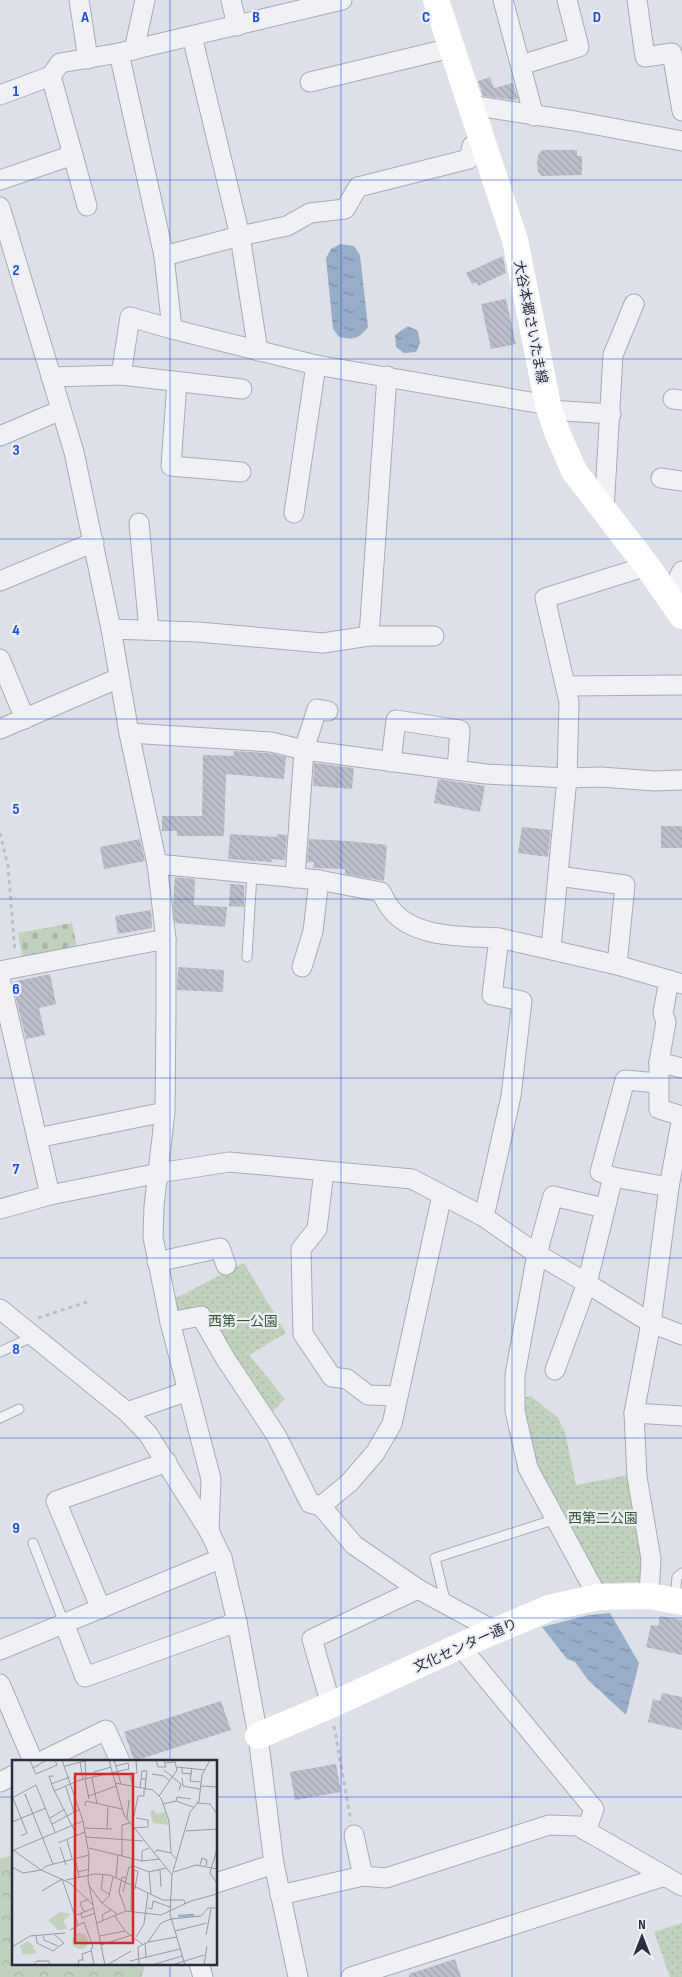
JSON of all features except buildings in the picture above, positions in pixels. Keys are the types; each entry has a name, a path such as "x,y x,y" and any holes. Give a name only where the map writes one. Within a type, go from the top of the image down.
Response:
{"main road":[{"name":"大谷本郷さいたま線","path":"436,0 515,240 549,408 557,432 574,471 647,566 675,606"},
{"name":"文化センター通り","path":"258,1736 549,1608 598,1597 649,1596 679,1601"}],"street":[{"path":"79,0 88,59"},
{"path":"145,0 126,52 164,256 172,329"},
{"path":"231,0 237,26"},
{"path":"0,95 51,76 60,63 126,52 342,0"},
{"path":"504,0 534,116"},
{"path":"520,66 579,47 567,0"},
{"path":"637,0 645,57 677,52 682,112"},
{"path":"192,36 240,236 258,351"},
{"path":"310,82 451,48"},
{"path":"51,76 87,206"},
{"path":"470,105 575,121 682,141"},
{"path":"164,256 287,226 310,213 345,209 358,187 469,159 472,146 482,140"},
{"path":"0,180 73,155"},
{"path":"0,207 3,227 74,452 94,542 129,733 158,864 166,939 165,1112 154,1206 153,1237 170,1322 211,1479 209,1531"},
{"path":"604,511 613,355 634,304"},
{"path":"121,375 130,316 172,329 316,365 388,376 549,408 610,414"},
{"path":"294,513 316,365"},
{"path":"51,377 121,375 242,389"},
{"path":"369,636 388,376"},
{"path":"177,382 171,466 241,472"},
{"path":"0,436 61,410"},
{"path":"661,478 682,480"},
{"path":"139,524 149,630"},
{"path":"0,581 94,542"},
{"path":"551,948 567,778 569,702 545,598 647,566"},
{"path":"675,606 682,571"},
{"path":"110,629 198,632 323,643 369,636 434,636"},
{"path":"0,659 25,719"},
{"path":"0,729 119,678"},
{"path":"566,686 682,685"},
{"path":"295,878 304,750 317,709 328,711"},
{"path":"391,762 396,720 460,730 457,770"},
{"path":"129,733 271,742 304,750 486,774 567,778 601,777 655,781 682,780"},
{"path":"158,864 319,880 381,892 391,909 406,924 438,934 499,938 551,948 676,982 663,1013 666,1022 659,1062 659,1109 682,1117 669,1187 651,1323 634,1413 637,1477 651,1559 649,1596"},
{"path":"558,876 625,885 617,965"},
{"path":"302,967 313,931 319,880"},
{"path":"484,1217 511,1096 522,1001 492,995 499,938"},
{"path":"8,969 166,939"},
{"path":"0,979 50,1194"},
{"path":"659,1062 682,1068"},
{"path":"658,1083 625,1080 600,1172 613,1177 669,1187"},
{"path":"36,1138 165,1112"},
{"path":"0,1209 50,1194 158,1173 229,1162 412,1179 484,1217 537,1254 651,1323 682,1335"},
{"path":"324,1171 317,1229 301,1249 303,1334 332,1377 347,1379 368,1395 398,1396"},
{"path":"555,1370 587,1283 613,1177"},
{"path":"321,1506 349,1482 375,1453 392,1424 442,1195"},
{"path":"598,1597 528,1468 515,1411 515,1375 537,1254 553,1196 604,1208"},
{"path":"158,1262 220,1248 226,1265"},
{"path":"0,1309 127,1412 148,1434 209,1531 222,1558 237,1622 258,1736 274,1864 298,1977"},
{"path":"170,1322 201,1316 225,1358 276,1436 310,1503 321,1506 354,1545 418,1589 495,1631"},
{"path":"127,1412 188,1391"},
{"path":"634,1413 682,1416"},
{"path":"101,1609 56,1501 167,1462"},
{"path":"0,1650 222,1558"},
{"path":"331,1705 312,1640 418,1589"},
{"path":"64,1623 85,1677 237,1622"},
{"path":"460,1646 594,1809 586,1831"},
{"path":"0,1684 33,1760"},
{"path":"44,1760 106,1730 120,1760"},
{"path":"0,1782 12,1776"},
{"path":"280,1895 363,1876 386,1878 549,1825 578,1826 682,1886"},
{"path":"354,1836 363,1876"},
{"path":"218,1881 274,1864"},
{"path":"351,1977 665,1876"},
{"path":"199,1964 203,1977"}],"lane":[{"path":"247,957 252,873"},
{"path":"0,1352 27,1330"},
{"path":"0,1418 19,1409"},
{"path":"446,1604 436,1558 556,1519"},
{"path":"33,1543 64,1623"},
{"path":"679,1601 677,1577 682,1573"}],"path":[{"path":"0,834 8,866 12,926 8,969"},
{"path":"27,1330 87,1302"},
{"path":"331,1705 354,1836"}],"green space":[{"path":"72,923 77,948 23,961 18,933"},
{"name":"西第一公園","path":"244,1263 286,1333 249,1355 285,1399 267,1417 202,1313 178,1317 174,1299"},
{"name":"西第二公園","path":"531,1396 558,1418 565,1432 576,1485 629,1475 646,1561 644,1582 600,1583 534,1466 520,1399"},
{"path":"12,1856 12,1964 145,1964 142,1977 0,1977 0,1859"},
{"path":"682,1923 682,1977 670,1977 654,1932"}],"water":[{"path":"340,244 354,246 360,255 368,327 356,338 339,337 333,329 326,258 331,249"},
{"path":"408,326 418,331 420,343 416,352 404,353 396,347 395,335"},
{"path":"610,1613 639,1663 626,1715 588,1680 575,1662 567,1659 542,1627 589,1615"}]}
